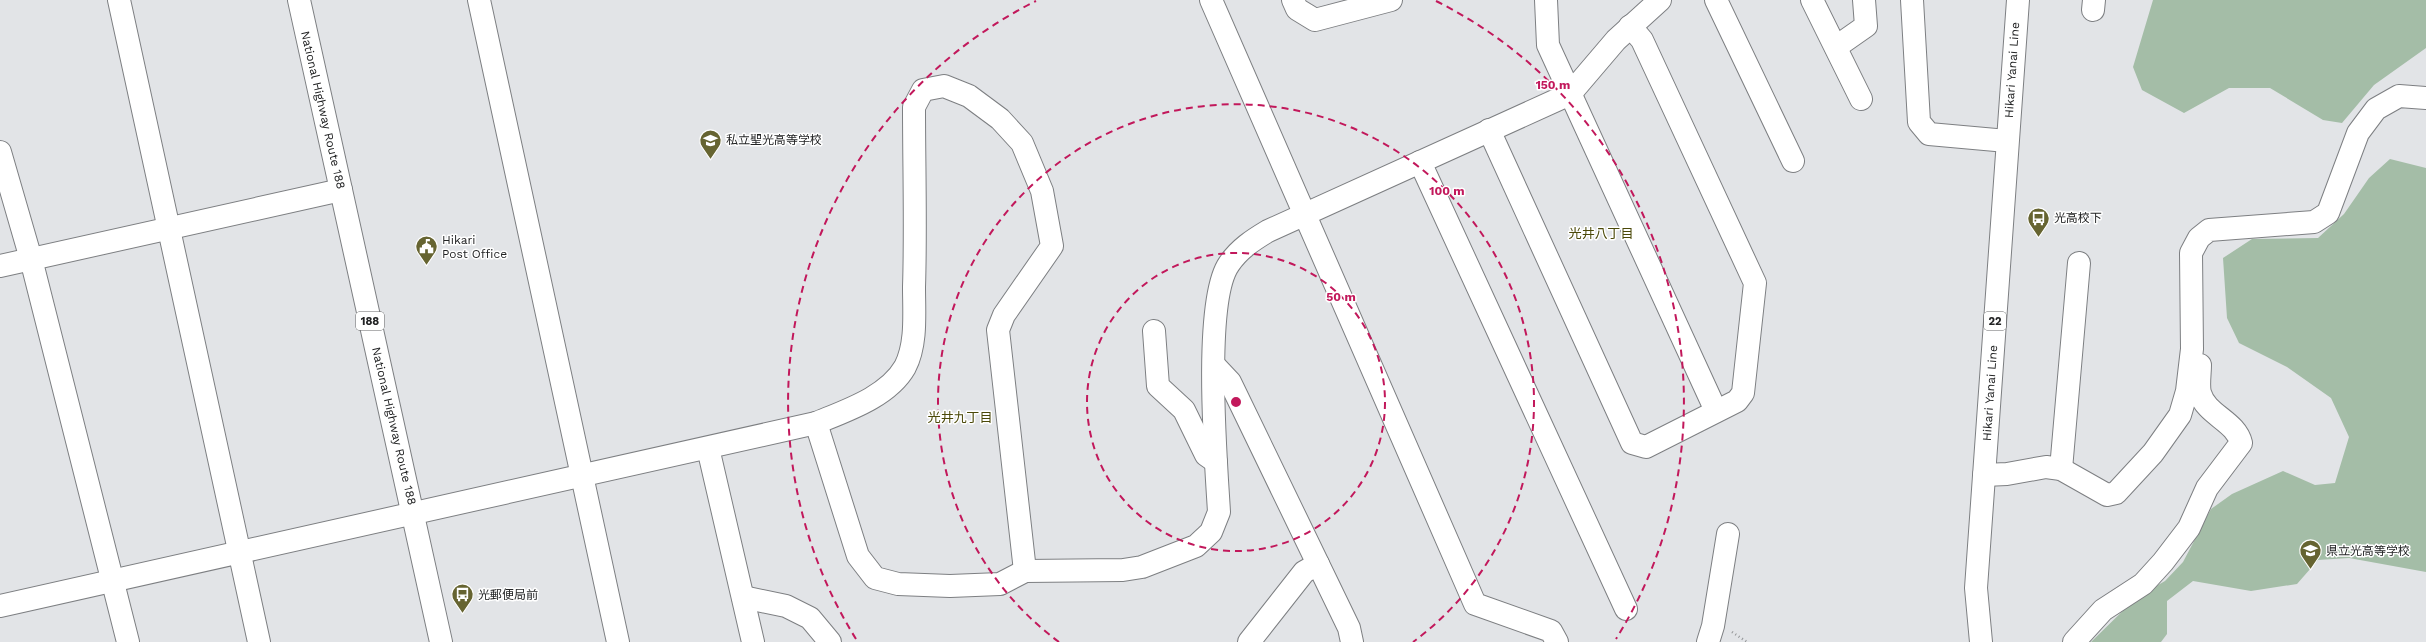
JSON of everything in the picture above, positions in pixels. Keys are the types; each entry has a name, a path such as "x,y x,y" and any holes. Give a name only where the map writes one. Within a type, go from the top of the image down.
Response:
{"main road":[{"path":"119,0 259,642"},
{"name":"National Highway Route 188","path":"298,0 441,642"},
{"path":"479,0 618,642"},
{"path":"1211,0 1475,604 1551,631 1557,642"},
{"path":"1294,0 1297,9 1315,20 1391,0"},
{"path":"1546,0 1548,45 1716,411"},
{"path":"816,423 858,556 875,578 898,584 950,586 1000,584 1025,571 1123,570 1142,567 1196,546 1211,532 1219,512 1216,462 1214,365 1218,292 1228,265 1246,244 1268,231 1570,94 1630,26 1660,0"},
{"path":"1716,0 1792,161"},
{"path":"1812,0 1860,99"},
{"path":"1836,47 1866,26 1864,0"},
{"path":"1912,0 1919,122 1929,134 2007,141"},
{"name":"Hikari Yanai Line","path":"1980,642 1976,588 2018,0"},
{"path":"1489,130 1632,443 1646,448 1737,401 1743,393 1755,284 1642,40 1630,26"},
{"path":"0,606 582,474 708,448 816,423 866,403 888,386 904,368 913,341 916,237 914,108 923,90 944,86 969,96 1000,119 1022,143 1042,191 1052,246 1004,315 998,330 1025,571"},
{"path":"1984,475 2007,474 2046,467 2061,469 2107,495 2116,492 2153,453 2180,415 2186,391 2192,349 2191,253 2199,238 2209,230 2314,222 2328,213 2358,133 2376,109 2399,96 2426,98"},
{"path":"0,152 31,260 111,581 128,642"},
{"path":"1420,162 1626,609"},
{"path":"0,266 341,190"},
{"path":"2061,469 2079,263"},
{"path":"1154,331 1158,386 1184,410 1206,455 1216,462"},
{"path":"2074,642 2103,610 2143,584 2163,562 2189,528 2207,488 2241,443 2239,434 2206,404 2200,393 2200,357 2192,349"},
{"path":"1214,365 1230,382 1349,628 1352,642"},
{"path":"708,448 753,642"},
{"path":"1708,642 1713,626 1728,534"},
{"path":"1249,642 1304,572 1318,564"},
{"path":"743,597 786,606 810,618 830,642"}],"green space":[{"path":"2153,0 2426,0 2426,48 2374,85 2342,123 2323,120 2270,88 2229,88 2184,113 2142,90 2133,67"},
{"path":"2390,159 2426,168 2426,572 2349,558 2318,560 2297,584 2251,591 2193,581 2167,601 2167,634 2161,642 2091,642 2137,597 2165,581 2183,562 2211,509 2232,494 2283,471 2315,485 2335,483 2349,437 2331,398 2287,367 2239,343 2227,318 2223,258 2252,239 2318,238 2344,214 2369,178"}],"place":[{"name":"私立聖光高等学校","path":"710,160"},
{"name":"光高校下","path":"2038,238"},
{"name":"Hikari Post Office","path":"427,266"},
{"name":"県立光高等学校","path":"2310,570"},
{"name":"光郵便局前","path":"462,614"}],"district":[{"name":"光井八丁目","path":"1601,233"},
{"name":"光井九丁目","path":"960,417"}]}
